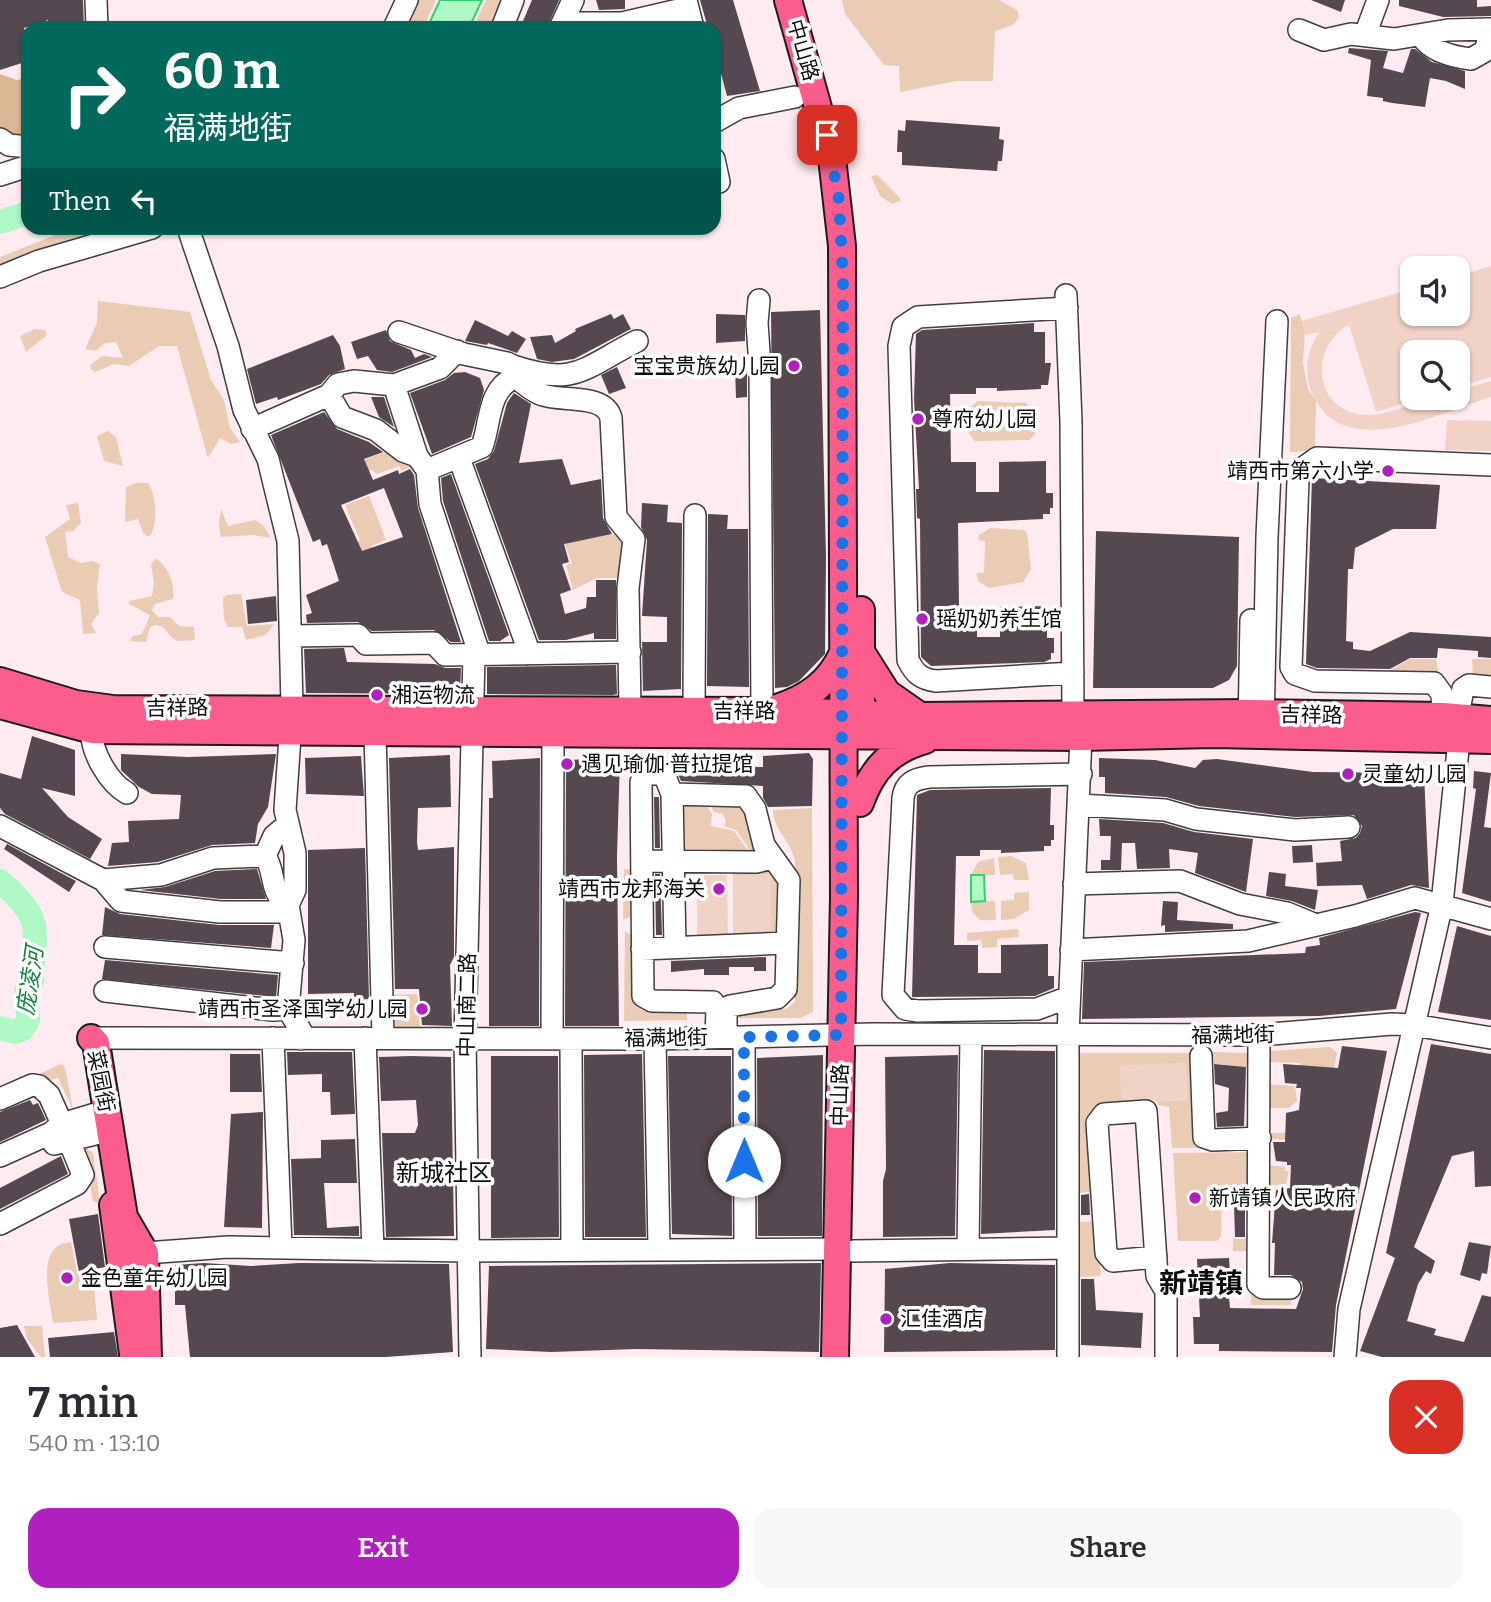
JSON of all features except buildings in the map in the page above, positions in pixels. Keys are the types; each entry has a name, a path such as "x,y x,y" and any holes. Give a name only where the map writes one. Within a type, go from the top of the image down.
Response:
{"main road":[{"name":"中山路","path":"788,0 832,158 839,200 852,653"},
{"name":"中山路","path":"804,0 838,117 855,206 852,799 845,1250 851,1357"},
{"path":"766,711 814,691 852,653 887,693 920,716"},
{"name":"吉祥路","path":"0,681 76,704 113,709 292,720 473,723 553,734 793,734 920,716 1077,725 1458,727"},
{"name":"吉祥路","path":"0,705 92,730 292,720 375,733 630,711 766,711 852,725 948,734 1077,725"},
{"path":"793,734 809,741 827,756 852,799 868,783 884,760 905,746 948,734"},
{"name":"菜园街","path":"91,1038 87,1051 97,1123 122,1256 133,1357"},
{"name":"菜园街","path":"91,1038 97,1048 124,1217 145,1253 148,1357"},
{"name":"中山路","path":"835,1357 845,1250"}],"street":[{"path":"96,0 97,21"},
{"path":"397,21 407,0"},
{"path":"505,21 513,0"},
{"path":"563,21 573,0"},
{"path":"1364,35 1378,0"},
{"path":"634,21 688,12"},
{"path":"1299,30 1324,40 1351,34 1394,40 1422,37 1448,30 1490,29 1485,51 1471,59 1435,49 1422,37"},
{"path":"721,114 795,97"},
{"path":"0,139 9,145 21,146"},
{"path":"0,175 21,168"},
{"path":"0,277 39,261 128,235"},
{"path":"190,235 252,429 268,459 288,541 292,720 285,810 295,852 295,890 288,908"},
{"path":"759,300 757,323 766,711"},
{"path":"1068,1357 1068,1034 1081,774 1073,673 1067,302 918,317 903,327 899,346 908,660 914,672 923,679 936,681 1073,673"},
{"path":"1256,724 1267,537 1270,321"},
{"path":"399,332 514,372 549,376 568,376 637,341"},
{"path":"252,429 329,395 334,386 348,381 394,385 440,368 457,351"},
{"path":"329,395 342,417 376,430 422,463 459,458 482,447 496,393 514,372"},
{"path":"514,372 544,396 596,402 610,413 616,517 634,538 628,588 630,711"},
{"name":"中山南二路","path":"394,385 422,463 430,505 477,654 466,1040 470,1357"},
{"path":"459,458 527,646 527,653"},
{"path":"1458,727 1442,694 1433,683 1315,681 1295,674 1291,667 1297,480 1300,470 1317,458 1491,466"},
{"path":"694,711 695,514"},
{"path":"292,636 358,635 366,644 434,643 441,654 630,652"},
{"path":"1345,1357 1349,1310 1443,904 1463,689 1469,685 1491,687"},
{"path":"92,730 93,748 112,780 127,793"},
{"path":"373,1250 375,733"},
{"path":"553,734 562,1039 572,1249"},
{"path":"675,947 672,794 664,774 643,776 642,949 646,999 713,1002 729,1037"},
{"path":"1069,997 1037,1009 918,1011 905,1009 893,995 903,799 908,785 914,780 929,777 1081,774"},
{"path":"672,794 746,796 753,804 764,845 789,880 786,943 788,981 782,994 777,998 730,1006 726,1014 745,1249"},
{"path":"1080,805 1165,810 1196,819 1295,830 1349,827"},
{"path":"265,856 274,836 287,825"},
{"path":"0,826 103,880 121,901 220,912 288,908"},
{"path":"103,880 161,875 213,858 265,856"},
{"path":"265,856 276,893 288,908 294,940 288,1009 301,1038"},
{"path":"642,861 756,862 773,858"},
{"path":"1074,884 1180,881 1253,908 1287,913 1316,925"},
{"path":"1071,950 1248,941 1415,898 1491,919"},
{"path":"1248,941 1253,908"},
{"path":"642,949 786,943"},
{"path":"105,947 293,963"},
{"path":"105,991 273,1010 288,1009"},
{"name":"福满地街","path":"91,1038 466,1040 848,1035 1259,1035 1413,1025 1491,1038"},
{"path":"968,1249 971,1035"},
{"path":"1259,1035 1258,1283 1263,1288 1290,1288"},
{"path":"273,1038 281,1247"},
{"path":"655,1039 659,1248"},
{"path":"1201,1056 1204,1137 1213,1140 1260,1138"},
{"path":"0,1099 32,1085 39,1086 49,1095 82,1172 81,1180 0,1224"},
{"path":"1156,1257 1113,1261 1106,1253 1097,1124 1104,1114 1146,1111 1158,1281 1166,1291 1166,1357"},
{"path":"0,1165 64,1133 97,1123"},
{"path":"0,1156 51,1133 64,1133"},
{"path":"145,1253 228,1247 467,1251 1067,1248"}],"shaded area":[{"path":"412,0 436,0 426,21 402,21"},
{"path":"440,0 482,0 472,21 430,21"},
{"path":"486,0 501,0 491,21 476,21"},
{"path":"842,0 999,0 1017,10 1019,17 1013,25 995,31 993,81 956,81 900,92 899,66 884,65 845,14"},
{"path":"0,74 21,79 21,140 0,130"},
{"path":"877,175 900,201 892,204 880,196 871,176"},
{"path":"55,235 101,235 0,268 0,257"},
{"path":"1491,266 1491,377 1470,383 1470,340 1400,340 1400,404 1376,412 1349,325 1337,334 1323,359 1325,387 1332,399 1343,408 1367,415 1400,408 1452,410 1393,428 1368,430 1345,426 1326,414 1312,393 1307,370 1309,354 1319,332 1305,335 1301,321 1400,292 1400,326 1470,326 1470,272"},
{"path":"98,301 190,312 211,380 224,400 230,428 240,442 231,444 220,438 208,458 177,346 159,346 129,366 114,364 95,372 91,369 90,365 102,356 123,358 116,342 105,343 96,351 85,349 97,323"},
{"path":"1300,314 1305,332 1303,363 1308,389 1316,401 1315,451 1290,452 1291,318"},
{"path":"35,329 46,330 46,336 26,352 20,336"},
{"path":"1491,381 1491,397 1470,404 1470,387"},
{"path":"978,401 1026,403 1035,413 1035,434 1029,440 975,441 968,432 969,408"},
{"path":"1447,420 1491,421 1491,451 1445,450"},
{"path":"108,431 116,437 123,466 104,461 97,436"},
{"path":"394,448 418,464 401,471 399,466 377,474 372,470 364,471 356,463"},
{"path":"136,483 148,483 153,494 155,518 149,537 143,533 138,519 125,522 126,487"},
{"path":"369,496 386,540 371,546 374,555 360,560 355,543 360,540 345,505"},
{"path":"78,503 81,523 73,531 65,532 68,557 81,563 92,561 100,564 97,587 99,613 91,624 96,633 83,634 80,600 62,592 45,537 70,519 66,505"},
{"path":"221,509 228,526 255,520 263,525 271,538 252,535 221,537"},
{"path":"990,528 1024,530 1027,533 1031,569 1023,582 989,588 979,582 976,573 984,573 985,541 978,540 979,535"},
{"path":"623,533 627,536 622,578 597,578 573,590 566,565 572,563 564,542"},
{"path":"156,558 170,576 173,599 155,604 152,610 158,617 170,617 179,626 194,627 195,640 177,641 162,627 155,625 150,627 146,642 130,641 133,636 142,634 150,615 129,604 129,601 152,596 154,583 151,564"},
{"path":"241,594 247,626 274,624 266,635 246,640 242,627 228,627 224,619 223,598"},
{"path":"1410,659 1436,659 1438,671 1436,674 1377,678"},
{"path":"1472,659 1491,659 1491,680 1473,678"},
{"path":"688,804 706,805 712,814 711,826 734,831 749,852 683,856 683,809"},
{"path":"710,805 739,805 746,809 762,852 752,853 736,830 724,826 726,821 723,814 714,812"},
{"path":"812,808 813,1012 801,1018 729,1018 733,1009 786,1009 795,1002 795,861 776,824 773,810"},
{"path":"1011,856 1026,863 1029,880 1014,880 1013,874 1000,875 998,857"},
{"path":"994,858 995,875 971,875 978,862"},
{"path":"770,866 780,874 779,936 735,940 771,875 733,875 733,869"},
{"path":"624,870 633,871 632,917 623,919"},
{"path":"771,874 771,936 733,937 733,875"},
{"path":"697,875 727,875 728,935 697,935"},
{"path":"971,875 984,875 985,901 971,902"},
{"path":"1029,892 1029,910 1014,919 1001,920 1001,901 1014,900 1014,893"},
{"path":"995,901 996,920 980,920 972,912 971,902"},
{"path":"1018,929 1019,937 997,939 997,947 982,948 981,940 967,941 967,933"},
{"path":"625,931 633,936 636,1006 643,1011 687,1009 687,1020 624,1021"},
{"path":"417,994 420,1029 392,1030 390,995"},
{"path":"1330,1047 1337,1053 1321,1142 1271,1139 1270,1158 1265,1159 1266,1133 1316,1132 1300,1063 1266,1062 1269,1051"},
{"path":"1207,1052 1251,1053 1253,1129 1245,1129 1249,1105 1246,1104 1248,1067 1207,1063"},
{"path":"1075,1053 1194,1053 1197,1138 1253,1147 1172,1148 1169,1107 1158,1105 1157,1101 1187,1100 1186,1064 1132,1106 1092,1111 1094,1191 1079,1193"},
{"path":"1186,1063 1187,1100 1121,1103 1120,1065"},
{"path":"61,1064 65,1067 73,1110 58,1078 0,1092"},
{"path":"1266,1084 1295,1086 1297,1101 1289,1108 1266,1108"},
{"path":"82,1145 93,1153 100,1204 93,1201"},
{"path":"1254,1152 1253,1201 1222,1201 1221,1236 1217,1241 1178,1241 1173,1153"},
{"path":"1265,1165 1285,1167 1285,1171 1289,1171 1286,1184 1264,1186"},
{"path":"1097,1221 1101,1276 1079,1277 1078,1222"},
{"path":"1233,1239 1253,1239 1255,1287 1292,1291 1291,1305 1251,1305 1250,1251 1233,1251"},
{"path":"71,1242 77,1273 83,1276 93,1274 97,1320 53,1323 48,1262 59,1245"},
{"path":"24,1326 42,1326 45,1357 41,1357 27,1339"}],"waterway":[{"name":"庞凌河","path":"0,222 21,215"},
{"name":"庞凌河","path":"0,881 25,906 31,916 35,937 32,983 25,996 28,1020 23,1029 15,1032 0,1028"}],"place":[{"name":"宝宝贵族幼儿园","path":"794,366"},
{"name":"尊府幼儿园","path":"918,419"},
{"name":"靖西市第六小学","path":"1388,471"},
{"name":"瑶奶奶养生馆","path":"922,619"},
{"name":"湘运物流","path":"377,695"},
{"name":"遇见瑜伽·普拉提馆","path":"567,764"},
{"name":"灵童幼儿园","path":"1348,774"},
{"name":"靖西市龙邦海关","path":"719,889"},
{"name":"靖西市圣泽国学幼儿园","path":"422,1009"},
{"name":"新靖镇人民政府","path":"1195,1198"},
{"name":"金色童年幼儿园","path":"67,1278"},
{"name":"汇佳酒店","path":"886,1319"}],"district":[{"name":"新城社区","path":"444,1173"},
{"name":"新靖镇","path":"1201,1283"}],"route":[{"path":"744,1161 744,1037 841,1035 844,897 843,281 839,200 827,135"}]}
